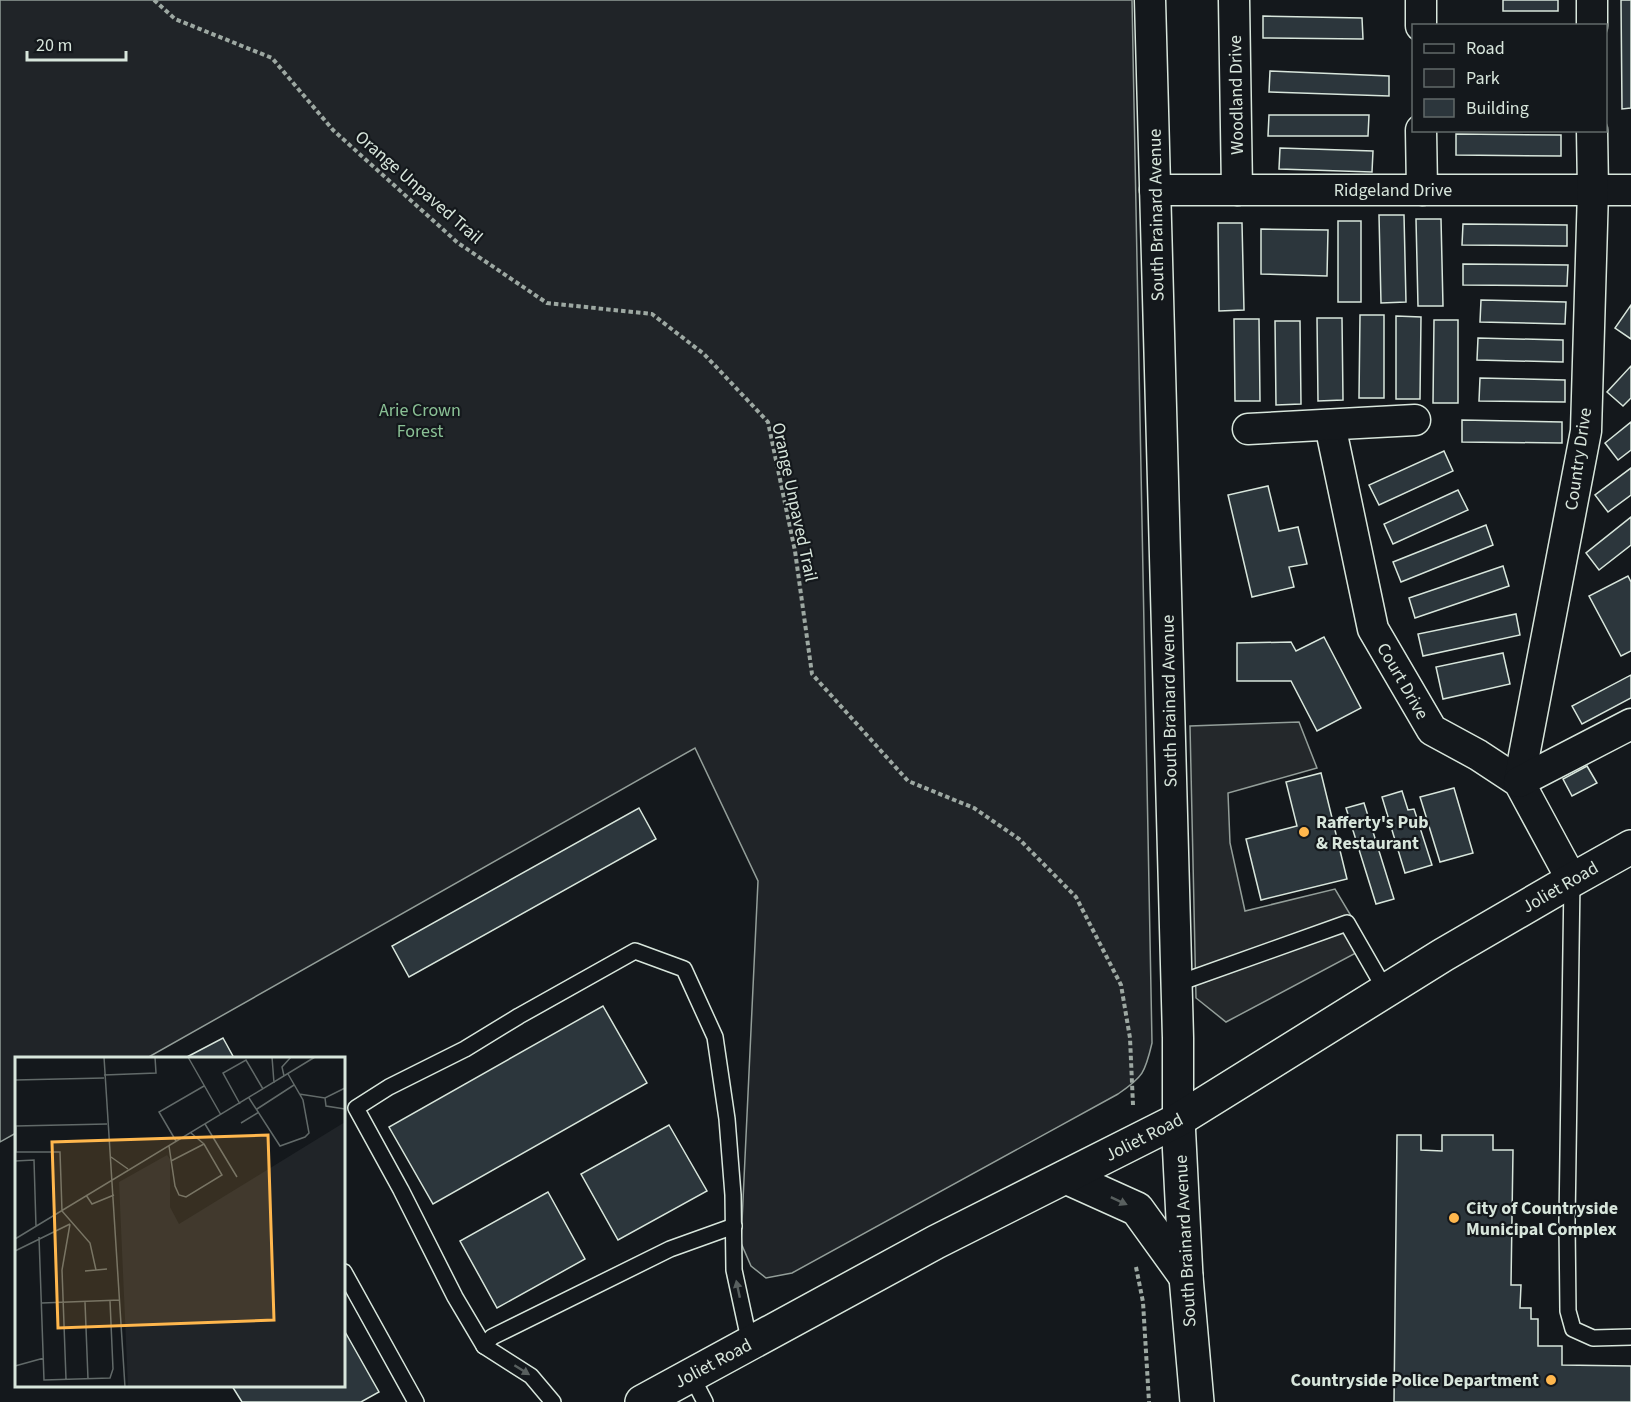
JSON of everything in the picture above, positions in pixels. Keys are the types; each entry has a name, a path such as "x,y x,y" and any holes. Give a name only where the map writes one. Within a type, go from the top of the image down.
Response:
{"main road":[{"name":"Joliet Road","path":"642,1402 698,1389 750,1344 936,1242 1178,1120 1443,955 1631,847"},
{"name":"South Brainard Avenue","path":"1178,1120 1186,1277 1197,1402"},
{"path":"1066,1177 1137,1209 1186,1277"}],"street":[{"name":"South Brainard Avenue","path":"1150,0 1178,1120"},
{"name":"Woodland Drive","path":"1234,0 1237,190"},
{"path":"1421,0 1421,24"},
{"path":"1592,0 1592,24"},
{"path":"1421,132 1422,190"},
{"name":"Country Drive","path":"1519,782 1586,431 1593,190 1592,132"},
{"name":"Ridgeland Drive","path":"1155,190 1631,190"},
{"path":"1248,429 1415,420"},
{"name":"Court Drive","path":"1330,425 1373,629 1432,730 1478,754 1519,782 1572,880"},
{"path":"1519,782 1631,724"}],"lane":[{"path":"1572,880 1567,1223 1568,1311 1573,1329 1593,1338 1631,1337"},
{"path":"1176,984 1347,923 1386,991"},
{"path":"553,1402 531,1376 484,1347 356,1108 389,1087 465,1049 635,951 684,969 715,1037 727,1119 733,1194 734,1270 750,1344"},
{"path":"484,1347 492,1337 670,1249 734,1229"},
{"path":"345,1274 416,1402"}],"path":[{"name":"Orange Unpaved Trail","path":"154,0 175,19 272,58 333,129 458,243 547,303 652,314 704,354 768,422 795,551 812,674 908,781 974,808 1018,839 1076,897 1121,985 1130,1038 1134,1142"}],"green space":[{"name":"Arie Crown Forest","path":"0,0 1132,0 1152,1043 1145,1068 1138,1078 1118,1094 792,1273 766,1278 751,1266 741,1243 758,881 695,748 149,1057 15,1057 15,1134 0,1142"}],"shaded area":[{"path":"1299,722 1317,768 1228,793 1230,843 1245,911 1335,889 1369,946 1226,1022 1196,998 1190,726"}],"building":[{"path":"1503,0 1558,0 1558,11 1503,11"},
{"path":"1621,0 1631,0 1631,108 1622,109"},
{"path":"1263,16 1362,18 1363,39 1263,38"},
{"path":"1270,71 1389,76 1389,96 1269,92"},
{"path":"1269,115 1369,115 1368,136 1268,136"},
{"path":"1456,134 1561,135 1561,156 1456,155"},
{"path":"1280,148 1373,151 1372,172 1279,169"},
{"path":"1379,215 1404,215 1406,302 1381,303"},
{"path":"1416,219 1441,219 1443,306 1418,306"},
{"path":"1338,221 1361,221 1361,302 1338,302"},
{"path":"1218,223 1242,223 1244,310 1219,311"},
{"path":"1463,224 1567,225 1567,246 1462,245"},
{"path":"1261,229 1328,230 1327,276 1261,274"},
{"path":"1463,264 1568,265 1567,286 1463,285"},
{"path":"1481,300 1566,302 1565,324 1480,322"},
{"path":"1631,305 1631,339 1615,328"},
{"path":"1360,315 1384,315 1384,398 1359,398"},
{"path":"1396,316 1421,317 1420,399 1396,399"},
{"path":"1317,318 1342,318 1343,400 1318,401"},
{"path":"1234,319 1259,319 1260,401 1235,401"},
{"path":"1434,320 1458,320 1458,403 1433,403"},
{"path":"1275,321 1300,321 1301,404 1276,405"},
{"path":"1478,338 1563,340 1563,362 1477,360"},
{"path":"1631,366 1631,398 1623,406 1607,392"},
{"path":"1480,378 1565,380 1565,402 1479,401"},
{"path":"1462,420 1562,422 1562,443 1462,442"},
{"path":"1631,422 1631,450 1618,460 1605,443"},
{"path":"1444,451 1453,471 1379,505 1369,485"},
{"path":"1631,468 1631,495 1608,512 1595,495"},
{"path":"1268,486 1279,531 1298,527 1307,564 1289,567 1294,587 1252,597 1228,495"},
{"path":"1458,490 1468,510 1393,544 1384,524"},
{"path":"1631,517 1631,545 1599,570 1586,553"},
{"path":"1486,525 1493,545 1401,582 1393,562"},
{"path":"1503,566 1509,586 1415,618 1409,598"},
{"path":"1628,576 1631,582 1631,651 1621,656 1589,596"},
{"path":"1516,614 1520,635 1423,656 1418,634"},
{"path":"1324,637 1361,708 1317,731 1291,681 1237,681 1237,643 1291,642 1296,651"},
{"path":"1503,653 1510,684 1443,699 1436,667"},
{"path":"1631,675 1631,698 1582,724 1572,706"},
{"path":"1587,766 1597,783 1572,796 1563,779"},
{"name":"Rafferty's Pub & Restaurant","path":"1321,773 1347,879 1261,900 1246,839 1297,826 1286,782"},
{"path":"1454,788 1473,853 1440,862 1420,797"},
{"path":"1402,791 1408,810 1414,809 1432,865 1405,873 1382,797"},
{"path":"1364,803 1394,899 1376,904 1346,808"},
{"path":"639,808 656,839 409,977 392,946"},
{"path":"603,1006 647,1083 433,1204 389,1127"},
{"path":"223,1038 233,1057 187,1057"},
{"path":"669,1125 707,1191 618,1240 581,1174"},
{"name":"City of Countryside Municipal Complex","path":"1397,1135 1421,1135 1421,1150 1442,1151 1442,1135 1493,1135 1493,1150 1513,1150 1511,1285 1521,1285 1520,1308 1531,1308 1531,1319 1538,1319 1538,1346 1562,1346 1562,1365 1631,1366 1631,1402 1394,1402"},
{"path":"548,1192 585,1259 497,1308 460,1241"},
{"path":"345,1332 379,1392 361,1402 242,1402 233,1387 345,1387"}],"place":[{"name":"Rafferty's Pub & Restaurant","path":"1304,832"},
{"name":"City of Countryside Municipal Complex","path":"1454,1218"},
{"name":"Countryside Police Department","path":"1551,1380"}]}
